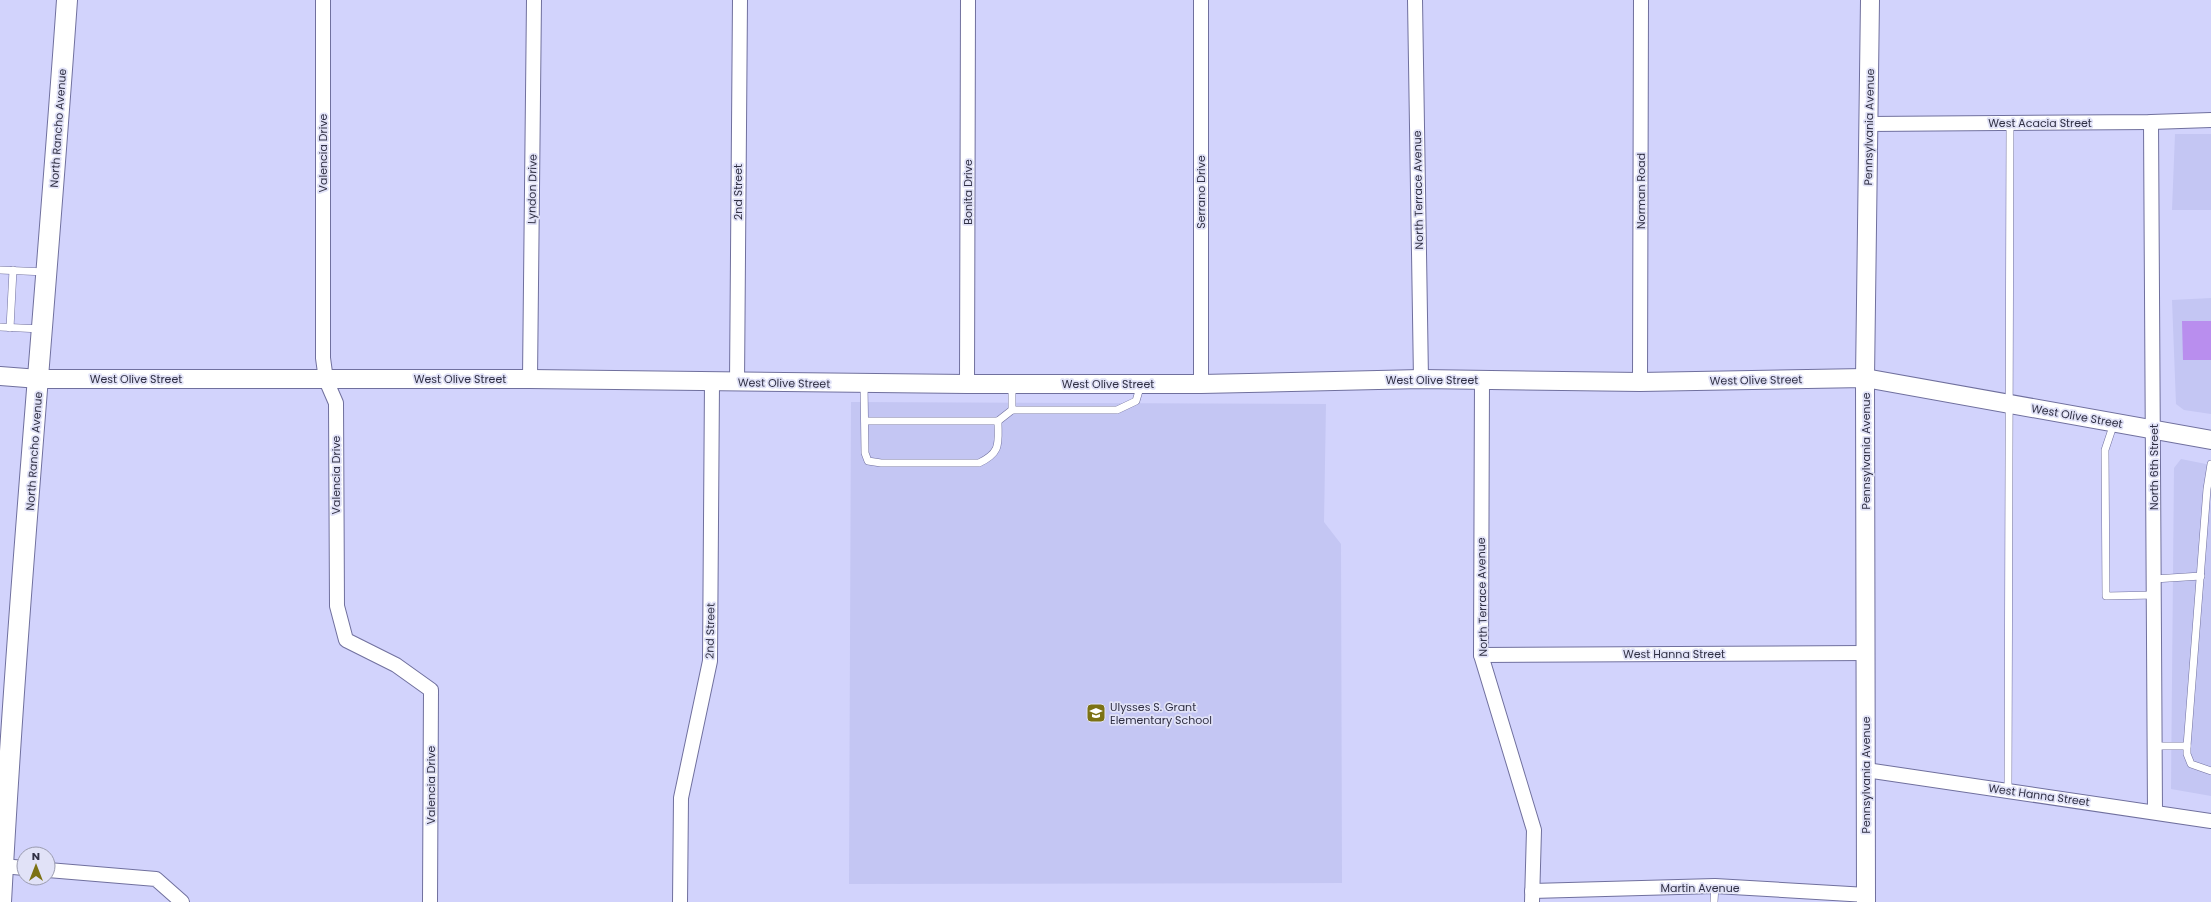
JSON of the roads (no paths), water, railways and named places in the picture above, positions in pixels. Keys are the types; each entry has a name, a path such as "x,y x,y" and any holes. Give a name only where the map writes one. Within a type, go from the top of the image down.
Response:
{"main road":[{"name":"North Rancho Avenue","path":"1,902 3,866 3,805 44,329 67,0"}],"street":[{"name":"Valencia Drive","path":"323,0 323,358 326,380 336,403 337,606 346,640 396,665 431,690 430,902"},
{"name":"Lyndon Drive","path":"530,379 534,0"},
{"name":"2nd Street","path":"737,383 740,0"},
{"name":"Bonita Drive","path":"967,384 968,0"},
{"name":"Serrano Drive","path":"1201,0 1201,384"},
{"name":"North Terrace Avenue","path":"1415,0 1420,379"},
{"name":"Norman Road","path":"1640,382 1642,0"},
{"name":"Pennsylvania Avenue","path":"1866,898 1865,378 1870,0"},
{"name":"West Acacia Street","path":"1869,124 2151,122 2211,120"},
{"name":"North 6th Street","path":"2151,122 2154,429 2155,812"},
{"name":"West Olive Street","path":"0,376 39,379 530,379 864,384 1201,384 1420,379 1640,382 1865,378 2211,440"},
{"name":"North Terrace Avenue","path":"1482,379 1481,655 1534,830 1532,896"},
{"name":"2nd Street","path":"680,902 681,798 710,661 712,382"},
{"name":"West Hanna Street","path":"1481,655 1866,653"},
{"name":"West Hanna Street","path":"1866,770 2211,821"},
{"path":"3,866 16,867"},
{"path":"56,871 156,879 182,902"},
{"name":"Martin Avenue","path":"1532,896 1714,886 1866,898"}],"lane":[{"path":"2008,791 2010,123"},
{"path":"0,270 48,272"},
{"path":"10,328 13,270"},
{"path":"0,327 44,329"},
{"path":"864,384 865,453 868,461 889,463 979,463 992,457 998,448 998,421"},
{"path":"1012,384 1012,410"},
{"path":"865,421 998,421 1012,410 1116,410 1136,401 1141,384"},
{"path":"2114,422 2105,450 2106,596 2154,595"},
{"path":"2211,464 2188,746 2188,754 2191,764 2211,771"},
{"path":"2154,578 2201,576"},
{"path":"2155,746 2188,746"},
{"path":"1714,886 1714,902"}],"place":[{"name":"Ulysses S. Grant Elementary School","path":"1096,713"}]}
